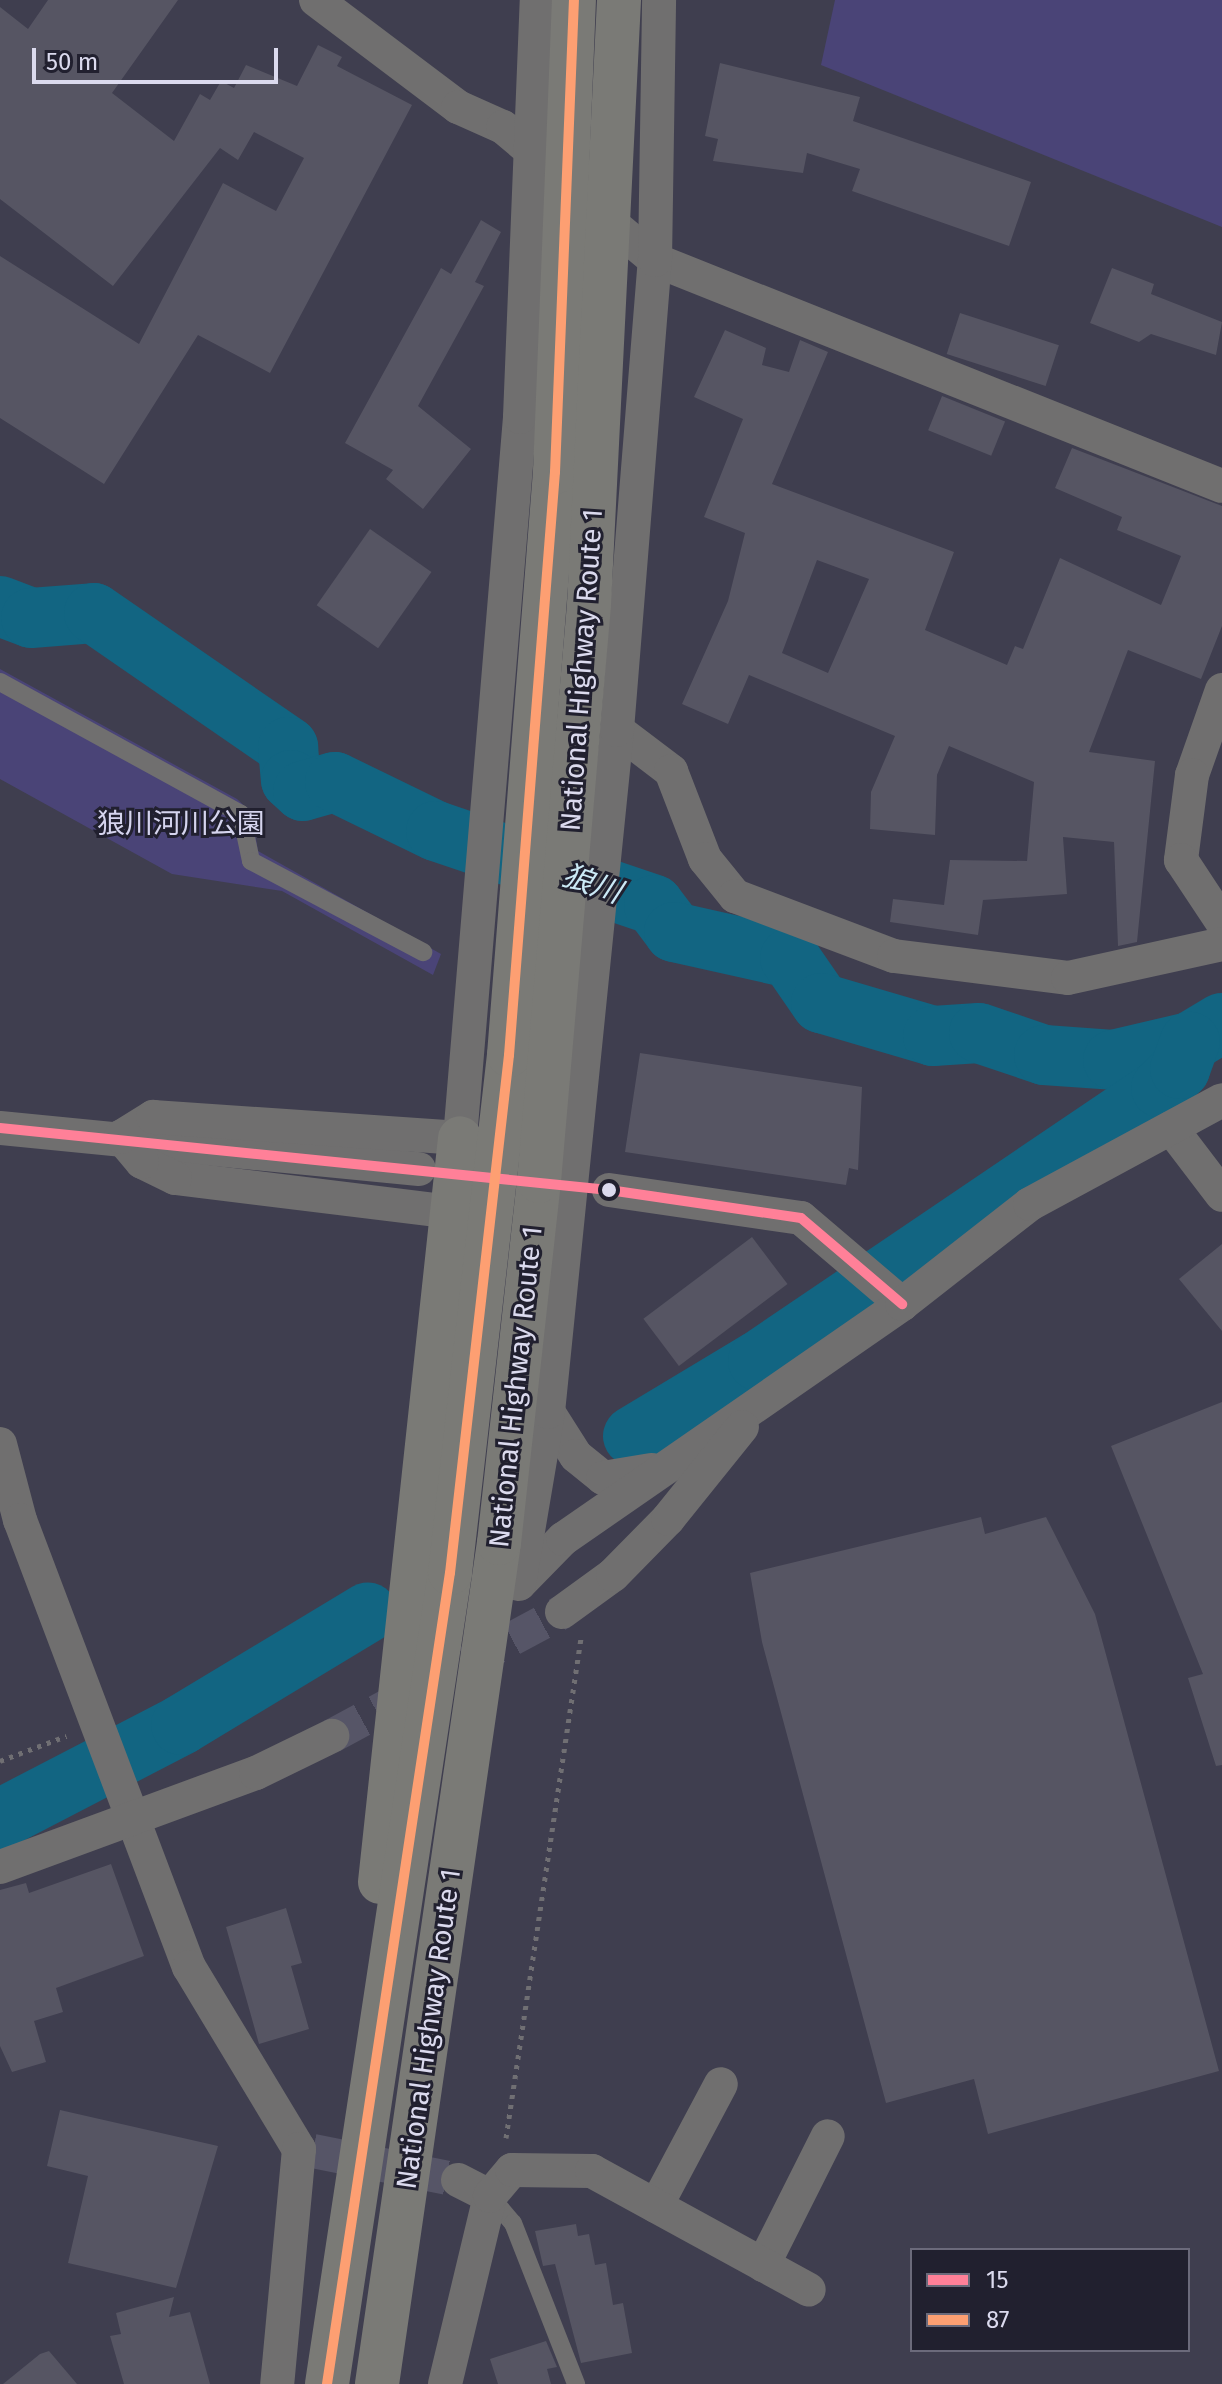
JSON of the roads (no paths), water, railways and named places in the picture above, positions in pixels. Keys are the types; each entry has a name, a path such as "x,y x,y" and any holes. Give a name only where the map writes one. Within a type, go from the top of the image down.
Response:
{"highway":[{"name":"National Highway Route 1","path":"377,2384 450,1573 533,771 555,472 574,0"},
{"name":"National Highway Route 1","path":"327,2384 411,2005 499,1543 589,605 619,0"},
{"path":"460,1138 385,1798 374,1980 411,2005 459,1969 519,1584"}],"street":[{"path":"316,0 458,107 529,148 655,260 1222,486"},
{"path":"121,1137 153,1117 460,1138 501,674 537,0"},
{"path":"519,1584 548,1412 617,730 655,260 659,0"},
{"path":"501,674 622,666"},
{"path":"1222,690 1192,775 1181,860 1222,922"},
{"path":"617,730 671,771 705,859 735,896 894,956 1068,978 1222,944"},
{"path":"519,1584 545,1553 660,1468 757,1408 902,1304 1030,1204 1222,1100"},
{"path":"0,1128 121,1137 419,1169"},
{"path":"1171,1128 1222,1195"},
{"path":"121,1137 142,1162 175,1178 452,1212"},
{"path":"609,1190 801,1218 902,1304"},
{"path":"568,1607 668,1519 757,1408"},
{"path":"548,1412 576,1456 603,1478 660,1468"},
{"path":"0,1444 20,1520 189,1967 306,2150 277,2384"},
{"path":"0,1867 127,1799 256,1773 332,1736"},
{"path":"656,2206 721,2084"},
{"path":"763,2265 828,2136"},
{"path":"445,2384 490,2196 512,2170 592,2171 809,2290"},
{"path":"458,2180 490,2196"}],"lane":[{"path":"0,682 241,814 251,861 423,952"},
{"path":"490,2196 513,2223 576,2384"}],"waterway":[{"name":"狼川","path":"0,606 31,618 94,613 288,747 291,780 303,791 335,782 436,831 654,905 674,932 790,958 821,1003 933,1036 979,1033 1044,1055 1113,1060 1190,1042 1222,1023"},
{"path":"633,1436 758,1361 1161,1088 1180,1069 1190,1042"},
{"path":"0,1819 181,1725 368,1612"}],"tunnel":[{"path":"467,1663 562,1612"},
{"path":"332,1736 417,1690"},
{"path":"313,2151 458,2180"}],"park label":[{"name":"狼川河川公園","path":"181,824"}]}
